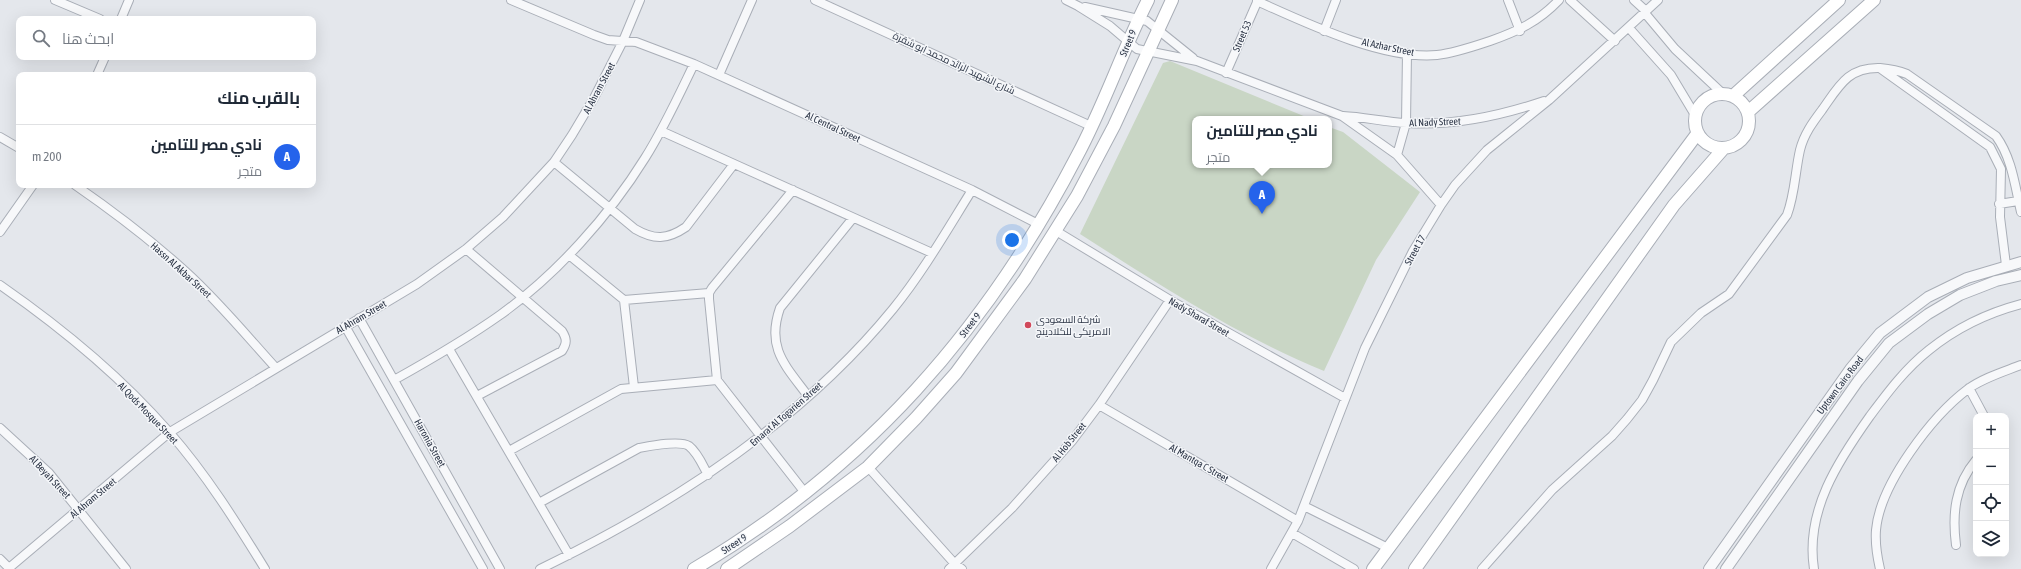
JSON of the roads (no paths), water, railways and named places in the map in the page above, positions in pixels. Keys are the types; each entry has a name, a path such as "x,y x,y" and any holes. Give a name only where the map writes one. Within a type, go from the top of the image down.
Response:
{"main road":[{"name":"Street 9","path":"694,569 738,542 806,494 870,438 927,378 998,289 1040,225 1100,110 1128,42 1148,0"},
{"name":"Street 9","path":"727,569 790,526 868,467 906,429 956,373 1025,280 1056,232 1114,126 1172,0"},
{"path":"1728,94 1839,0"},
{"path":"1748,112 1874,0"},
{"path":"1415,569 1674,205 1724,148 1739,142 1746,134 1749,123 1748,112 1742,102 1728,94 1716,94 1705,99 1695,115 1695,124 1697,134 1708,145 1724,148"},
{"path":"1100,110 1110,115 1114,126"},
{"path":"1374,569 1388,548 1697,134"}],"street":[{"path":"55,0 93,16"},
{"path":"122,16 129,0"},
{"name":"Al Central Street","path":"511,0 594,35 650,46 694,64 972,190 1040,225"},
{"name":"Al Ahram Street","path":"9,569 170,432 275,367 416,284 466,249 503,217 554,162 594,98 623,41 640,0"},
{"path":"719,75 752,0"},
{"name":"شارع الشهيد الرائد محمد ابو شقرة","path":"815,0 1092,126"},
{"path":"1066,0 1078,6"},
{"name":"Al Azhar Street","path":"1258,0 1324,31 1367,44 1407,53 1435,55 1462,50 1520,31 1543,15 1559,0"},
{"name":"Street 53","path":"1226,73 1258,0"},
{"path":"1324,31 1336,0"},
{"path":"1508,0 1520,31"},
{"path":"1570,0 1615,40"},
{"path":"1634,0 1676,49 1728,94"},
{"name":"Street 17","path":"1271,569 1298,520 1345,398 1388,299 1413,251 1441,205 1459,180 1487,150 1549,100 1658,0"},
{"name":"Al Nady Street","path":"1078,6 1151,23 1197,61"},
{"name":"Al Nady Street","path":"1078,6 1110,26 1137,49 1197,61 1342,116 1397,155 1441,205"},
{"path":"1629,28 1671,76 1695,115"},
{"path":"1397,155 1406,123 1407,53"},
{"path":"98,72 104,60"},
{"path":"394,380 449,349 501,314 523,297 569,255 610,207 641,164 661,131 694,64"},
{"path":"1880,68 1990,147 2001,169 2002,182 1999,204 2006,265"},
{"path":"1482,569 1552,490 1612,436 1627,419 1642,400 1671,342 1701,313 1728,294 1787,215 1793,200 1800,150 1809,129 1849,76 1864,69 1880,68 1896,70 1996,136 2004,147 2010,161 2021,212"},
{"path":"1934,106 1939,97"},
{"name":"Al Nady Street","path":"1342,116 1366,117 1406,123 1444,123 1509,113 1549,100"},
{"path":"661,131 932,254"},
{"path":"0,137 16,146"},
{"path":"554,162 635,229 648,236 661,237 676,234 686,227 734,164"},
{"path":"0,232 31,188"},
{"name":"Hassn Al Akbar Street","path":"80,188 105,205 186,272 224,310 275,367"},
{"path":"792,190 709,293 717,380 806,494"},
{"name":"Emarat Al Togarien Street","path":"540,569 569,555 708,475 761,437 808,396 843,363 878,326 913,282 972,190"},
{"path":"1999,204 2018,201"},
{"path":"808,396 780,358 775,346 774,333 776,320 780,308 854,218"},
{"name":"Nady Sharaf Street","path":"1056,232 1170,300 1345,398"},
{"path":"466,249 562,331 566,338 566,345 562,351 477,396"},
{"path":"569,255 624,300 709,293"},
{"name":"Uptown Cairo Road","path":"1709,569 1851,368 1880,333 1928,297 1967,278 2006,265 2021,262"},
{"name":"Uptown Cairo Road","path":"1726,569 1829,425 1858,380 1889,344 1928,314 1960,295 1996,281 2021,276"},
{"name":"Al Qods Mosque Street","path":"0,285 58,328 97,362 170,432 215,492 265,569"},
{"path":"624,300 634,387"},
{"name":"Al Hob Street","path":"955,567 1043,475 1099,405 1170,300"},
{"path":"1814,569 1814,535 1822,498 1829,480 1848,447 1885,396 1913,364 1945,338 1986,316 2021,304"},
{"name":"Haronia Street","path":"359,318 500,569"},
{"name":"Haronia Street","path":"345,326 483,569"},
{"path":"449,349 569,555"},
{"path":"1879,569 1876,549 1876,529 1880,510 1900,468 1927,430 1949,406 1969,388 1995,375 2021,365"},
{"path":"1829,425 1826,418 1846,384 1851,368"},
{"path":"509,451 621,389 717,380"},
{"path":"1969,388 1982,413"},
{"name":"Al Mantqa C Street","path":"1099,405 1298,520"},
{"name":"Al Beyah Street","path":"0,428 49,473 126,569"},
{"path":"539,503 639,448 651,446 680,444 688,446 695,453 708,475"},
{"path":"1771,506 1781,483 1794,461 1795,456 1792,451"},
{"path":"1956,545 1953,524 1957,494 1963,479 1973,464"},
{"path":"868,467 955,567"},
{"path":"1304,506 1388,548"},
{"path":"1292,533 1354,569"},
{"path":"0,559 9,569"}],"place":[{"name":"نادي مصر للتامين","path":"1262,214"},
{"name":"شركة السعودى الامريكى للكلادينج","path":"1028,325"}]}
